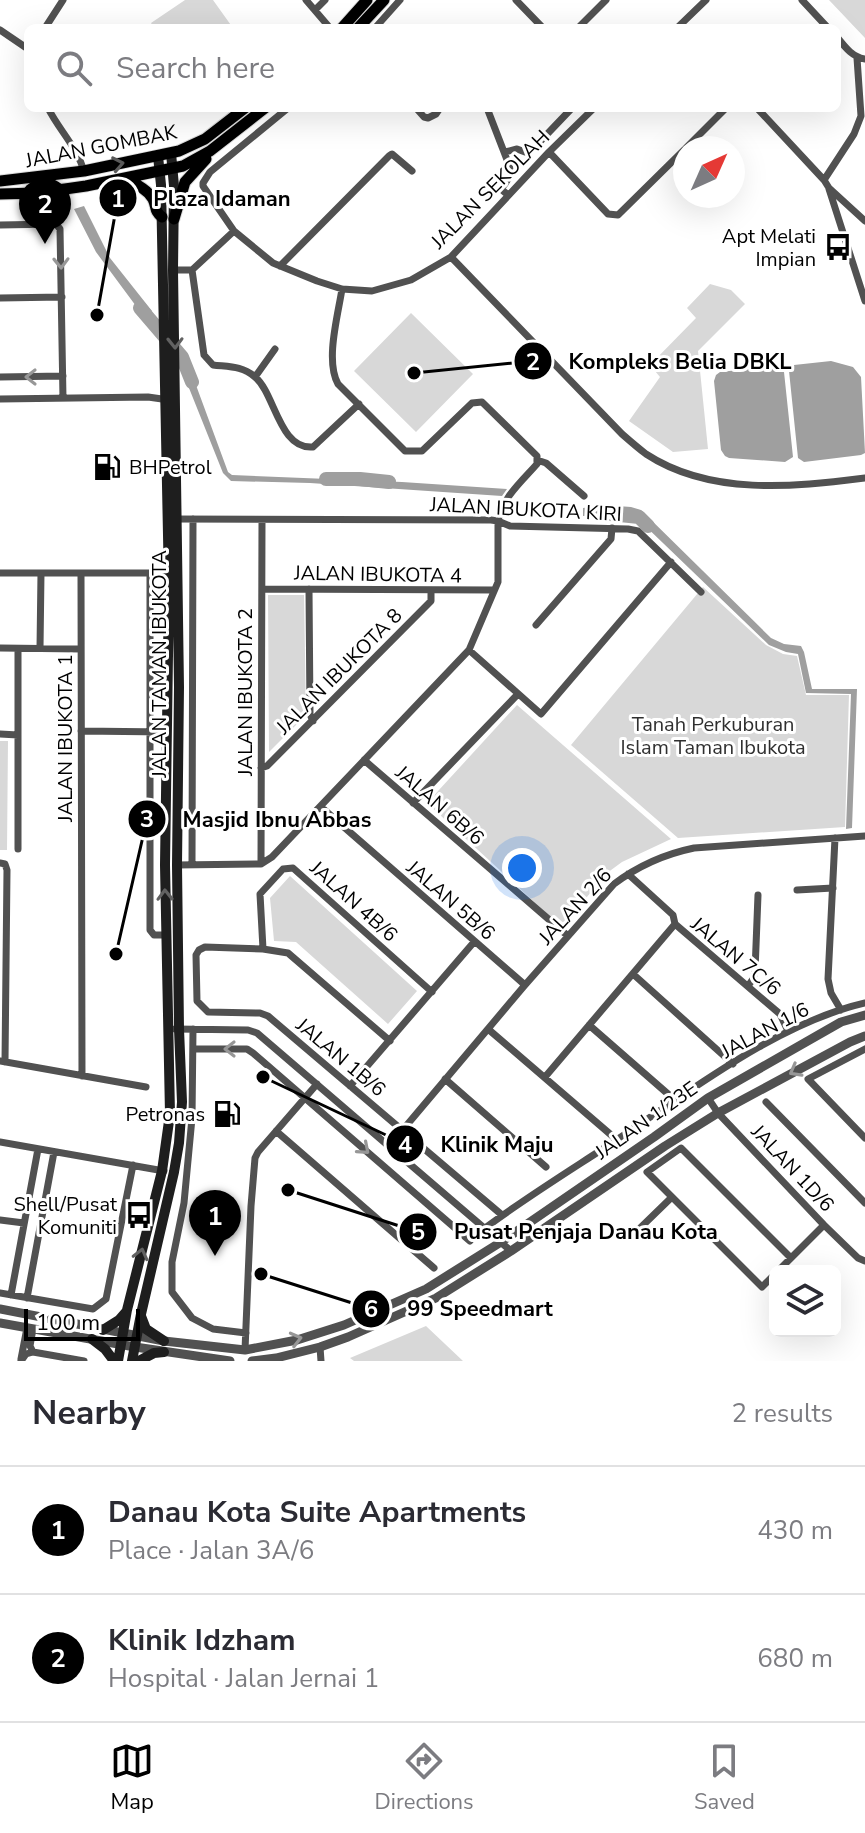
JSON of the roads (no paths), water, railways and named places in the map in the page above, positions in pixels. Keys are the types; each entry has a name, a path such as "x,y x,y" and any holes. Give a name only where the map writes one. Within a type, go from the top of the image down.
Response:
{"main road":[{"path":"346,24 367,0"},
{"path":"362,24 384,0"},
{"name":"JALAN GOMBAK","path":"0,194 61,190 173,169 210,151 241,112"},
{"name":"JALAN GOMBAK","path":"0,181 84,171 171,153 222,134 258,112"},
{"path":"124,179 144,190 153,200 156,213 168,218 185,182 210,151"},
{"name":"JALAN TAMAN IBUKOTA","path":"116,1361 162,1171 170,1114 166,935 179,687 173,573 170,397 163,312 168,270 168,218 173,169 171,153"},
{"name":"JALAN TAMAN IBUKOTA","path":"158,156 168,218"},
{"name":"JALAN TAMAN IBUKOTA","path":"168,270 174,317 175,369 170,397"},
{"name":"JALAN TAMAN IBUKOTA","path":"132,1361 174,1172 182,1111 167,732 173,573"},
{"path":"103,1330 119,1320 127,1310"},
{"path":"139,1361 164,1346 146,1329 141,1314"},
{"path":"92,1339 116,1361"}],"street":[{"path":"48,24 63,0"},
{"path":"306,0 327,24"},
{"path":"315,10 325,0"},
{"path":"379,24 400,0"},
{"path":"516,0 539,24"},
{"path":"582,24 606,0"},
{"path":"683,24 706,0"},
{"path":"802,0 824,24"},
{"path":"0,30 24,46"},
{"path":"824,180 854,134 861,116 861,58 841,40"},
{"path":"50,112 77,153 84,171"},
{"name":"JALAN SEKOLAH","path":"283,112 210,172 203,186 234,231 266,258 342,289 372,291 411,280 451,257 590,112"},
{"path":"420,112 428,118 437,112"},
{"path":"489,112 511,173 501,189 508,195"},
{"path":"505,152 511,149 529,152 568,112"},
{"path":"697,136 722,112"},
{"path":"761,112 829,188 865,301"},
{"path":"561,119 571,130"},
{"path":"549,152 608,214 614,216 673,160"},
{"path":"280,266 389,156 396,156 412,171"},
{"path":"829,188 865,221"},
{"path":"0,225 56,224 60,229 63,398"},
{"path":"168,270 192,270 234,231"},
{"path":"451,257 622,434 647,455 675,469 707,479 747,485 782,486 865,478"},
{"path":"192,270 204,355 213,365 240,368 255,377 283,427 300,445 313,447 359,404"},
{"path":"171,865 261,864 272,857 469,650 498,582 500,511 507,498 537,464 537,456 482,402 472,403 422,451 405,451 338,384 332,357 342,289"},
{"path":"0,298 62,297"},
{"path":"255,377 275,349"},
{"path":"0,377 63,376"},
{"path":"0,399 170,397"},
{"path":"537,460 546,463 584,496"},
{"name":"JALAN IBUKOTA KIRI","path":"172,519 498,521 510,526 638,531 701,592"},
{"path":"192,865 193,519"},
{"name":"JALAN IBUKOTA 2","path":"261,864 262,520"},
{"path":"536,625 611,539 612,528"},
{"path":"469,650 541,714 671,562"},
{"path":"0,573 173,573"},
{"path":"40,648 41,573"},
{"name":"JALAN IBUKOTA 1","path":"81,573 82,1076"},
{"path":"150,573 150,930 154,935 166,935"},
{"name":"JALAN IBUKOTA 4","path":"262,589 494,590"},
{"path":"309,589 310,714 313,721"},
{"name":"JALAN IBUKOTA 8","path":"261,768 267,766 313,721 431,601 431,591"},
{"path":"0,648 81,649"},
{"path":"18,649 18,849"},
{"path":"179,687 193,687"},
{"path":"413,803 518,694"},
{"path":"81,731 167,732"},
{"path":"0,734 18,735"},
{"name":"JALAN 6B/6","path":"364,760 568,936"},
{"name":"JALAN 5B/6","path":"321,807 525,985"},
{"name":"JALAN 2/6","path":"390,1145 568,936 614,884 628,874 668,855 694,848 865,836"},
{"path":"835,838 829,984 841,1010"},
{"path":"0,863 5,864 7,870 2,1062 146,1087"},
{"name":"JALAN 4B/6","path":"263,949 260,894 283,869 293,868 432,992"},
{"name":"JALAN 7C/6","path":"628,874 673,915 675,924 780,1014 788,1031"},
{"path":"797,890 833,888"},
{"path":"748,986 755,971 758,895"},
{"path":"545,1077 675,924"},
{"path":"350,1086 474,942"},
{"name":"JALAN 1B/6","path":"263,949 205,947 199,950 196,955 197,1001 208,1012 260,1013 268,1016 502,1215"},
{"path":"263,949 292,955 390,1041"},
{"path":"633,974 733,1064"},
{"name":"JALAN 1/6","path":"485,1228 788,1031 865,1003"},
{"name":"JALAN 1/23E","path":"164,1346 245,1350 297,1340 344,1325 426,1289 501,1242 708,1098 841,1022 865,1015"},
{"path":"589,1025 676,1101"},
{"path":"167,1029 248,1030 257,1033 511,1251"},
{"path":"193,1029 192,1118 184,1203 172,1262 172,1292 192,1318 213,1329 246,1333"},
{"path":"488,1029 617,1140"},
{"name":"JALAN 1/23E","path":"252,1361 320,1347 436,1298 718,1113 865,1036"},
{"path":"193,1049 247,1049 470,1241"},
{"path":"865,1049 808,1079 865,1138"},
{"path":"445,1079 546,1167"},
{"path":"245,1350 255,1158 317,1084"},
{"name":"JALAN 1D/6","path":"708,1098 718,1113 861,1260"},
{"path":"766,1102 865,1203"},
{"path":"276,1131 434,1268"},
{"path":"0,1142 174,1172"},
{"path":"769,1280 762,1287 647,1172 681,1148 791,1258"},
{"path":"11,1295 38,1149"},
{"path":"27,1298 54,1152"},
{"path":"0,1293 93,1309 106,1299 133,1165"},
{"path":"636,1232 672,1197"},
{"path":"0,1220 24,1223"},
{"path":"784,1265 824,1225"},
{"path":"0,1309 103,1330 122,1339"},
{"path":"0,1323 92,1339 122,1339"},
{"path":"30,1328 33,1352"},
{"path":"20,1361 30,1328"},
{"name":"JALAN 1/23E","path":"122,1339 230,1361"},
{"path":"320,1347 321,1361"},
{"path":"20,1361 33,1352 84,1361"}],"waterway":[{"path":"140,308 182,357 192,382"},
{"path":"326,479 389,482"},
{"path":"601,513 639,517 648,526"}],"place":[{"name":"Klinik Idzham","path":"45,244"},
{"name":"Apt Melati Impian","path":"838,247"},
{"name":"Plaza Idaman","path":"97,315"},
{"name":"Kompleks Belia DBKL","path":"414,373"},
{"name":"BHPetrol","path":"107,467"},
{"name":"Masjid Ibnu Abbas","path":"116,954"},
{"name":"Klinik Maju","path":"263,1077"},
{"name":"Petronas","path":"227,1114"},
{"name":"Pusat Penjaja Danau Kota","path":"288,1190"},
{"name":"Shell/Pusat Komuniti","path":"139,1215"},
{"name":"Danau Kota Suite Apartments","path":"215,1256"},
{"name":"99 Speedmart","path":"261,1274"}],"park label":[{"name":"Tanah Perkuburan Islam Taman Ibukota","path":"713,736"}]}
